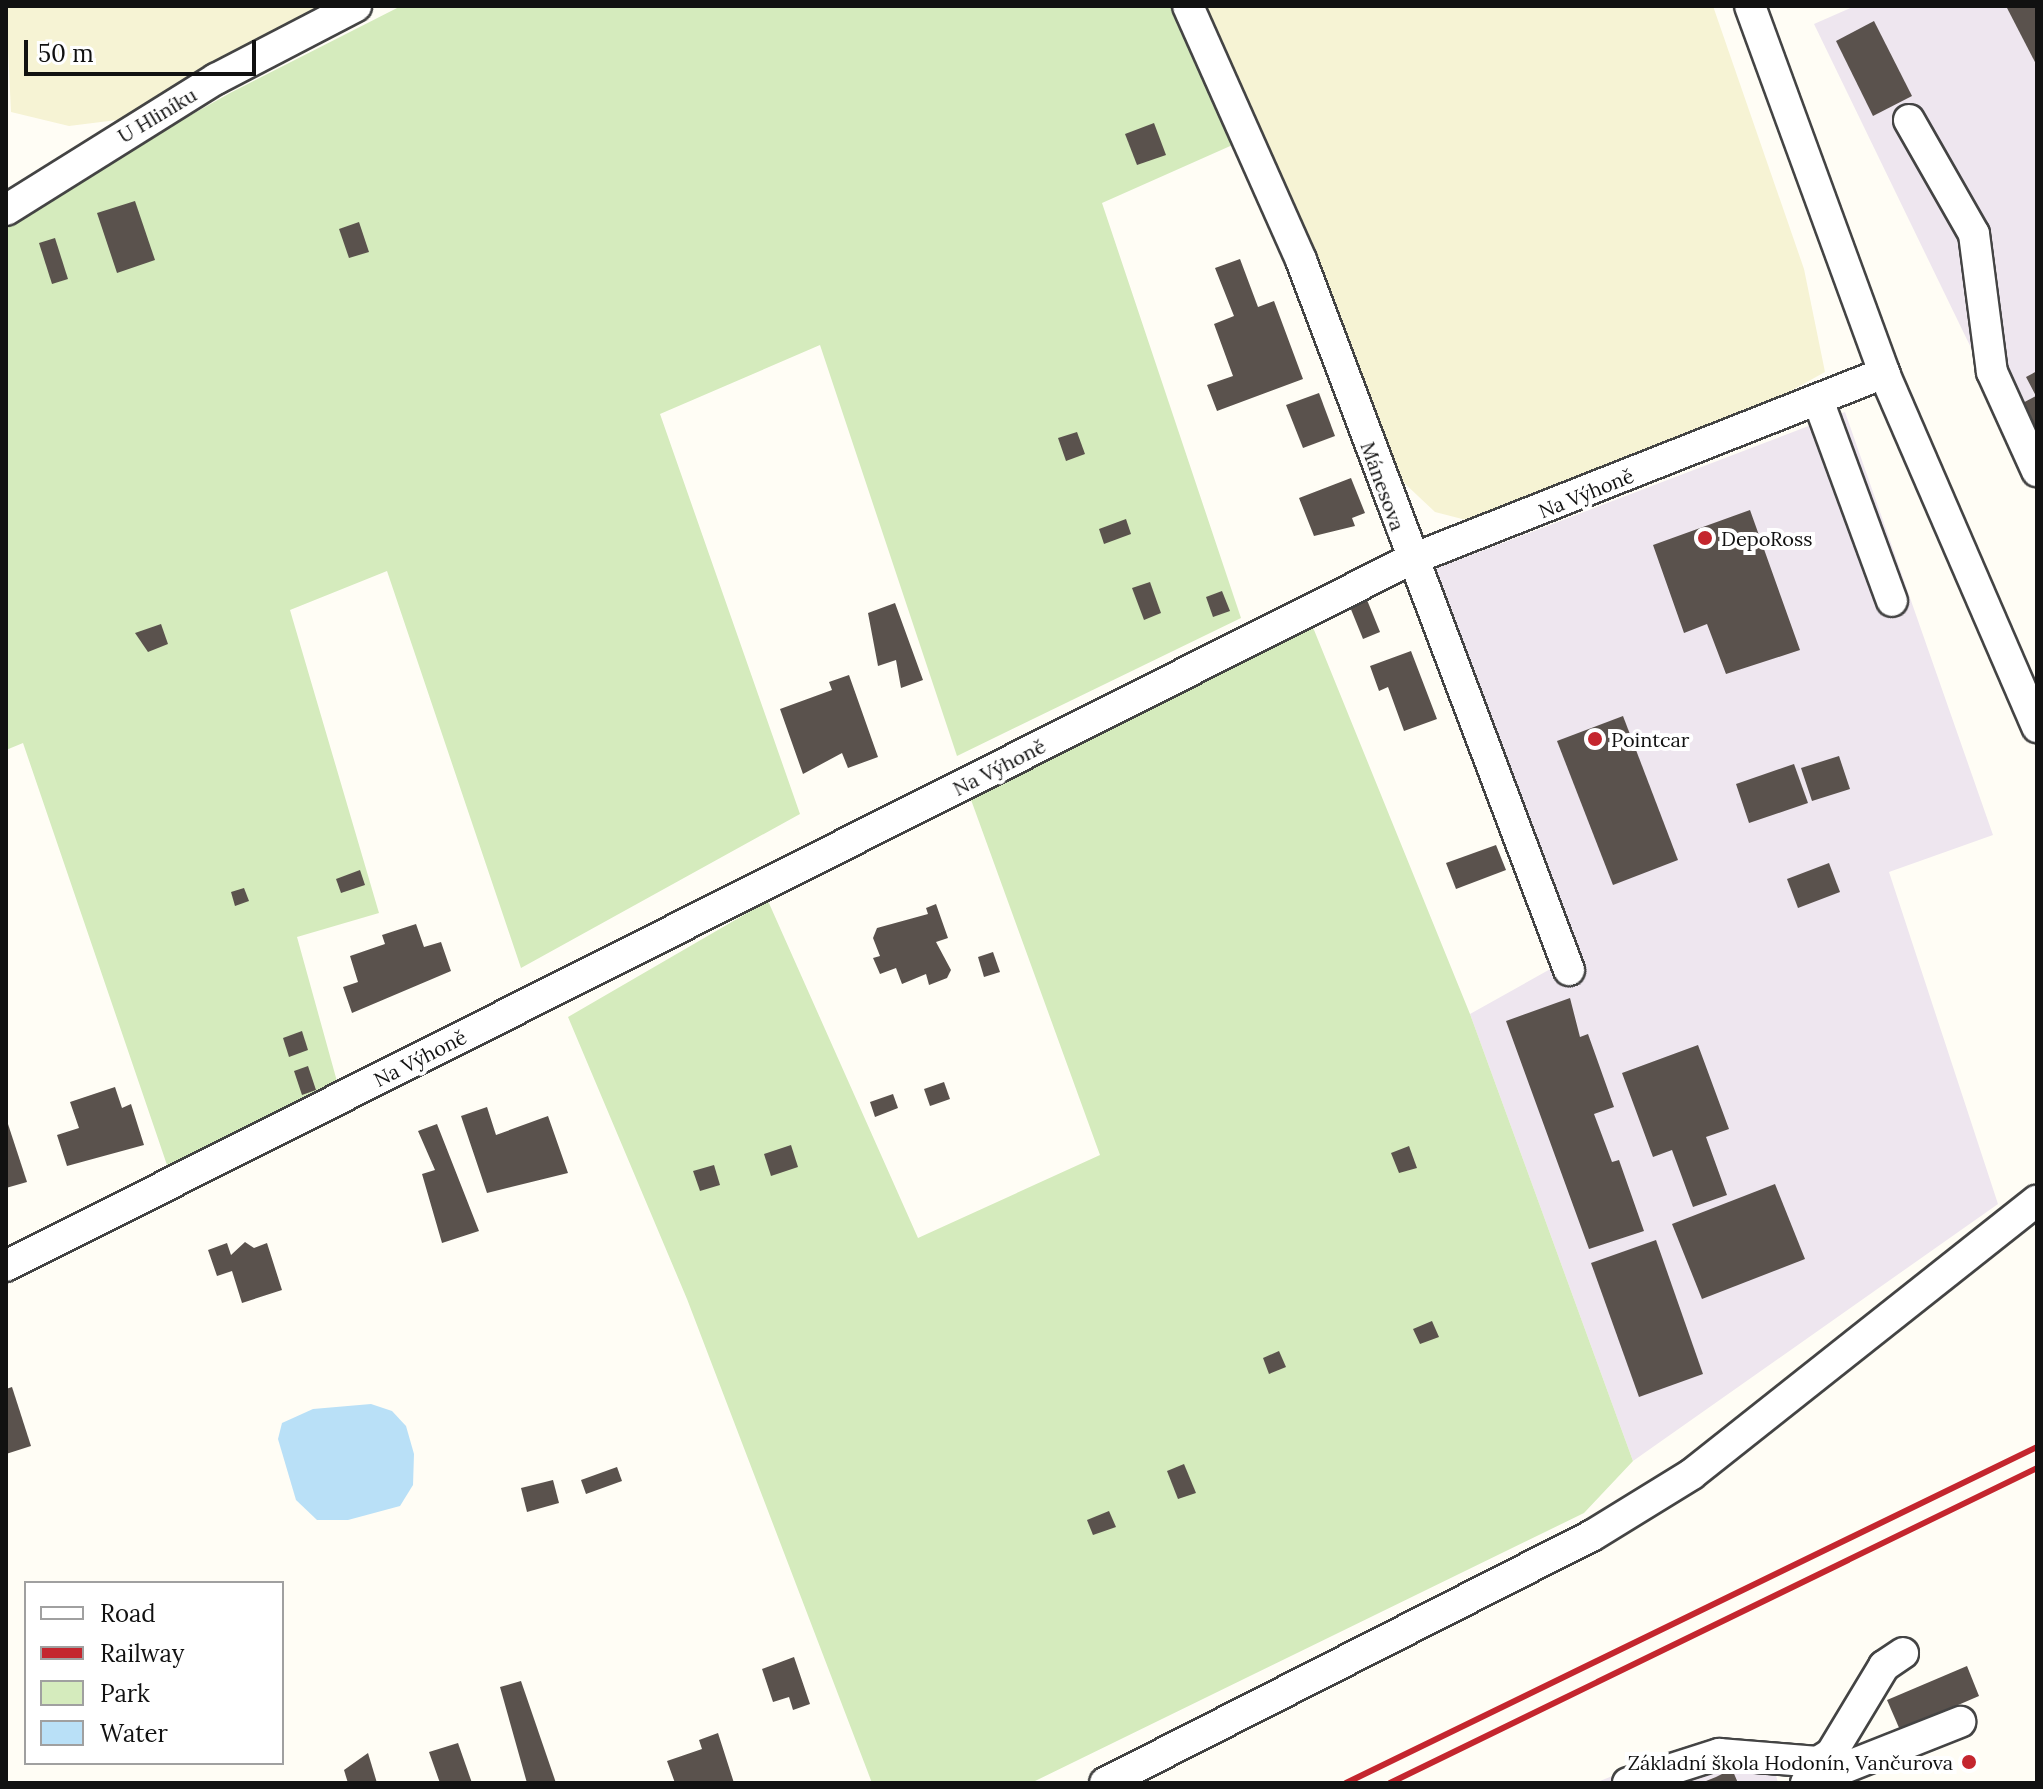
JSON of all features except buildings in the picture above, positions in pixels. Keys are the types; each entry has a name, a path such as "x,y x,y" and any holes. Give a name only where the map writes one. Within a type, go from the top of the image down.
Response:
{"street":[{"name":"U Hliníku","path":"6,210 178,102 356,6"},
{"name":"Mánesova","path":"1188,6 1301,260 1410,560 1569,970"},
{"path":"1750,6 1884,373 2037,727"},
{"path":"1909,120 1974,234 1992,372 2037,471"},
{"name":"Na Výhoně","path":"6,1266 1410,560 1884,373"},
{"path":"1818,400 1892,601"},
{"path":"1105,1783 1593,1535 1655,1497 2037,1201"},
{"path":"1813,1774 1831,1754 1884,1666 1903,1653"},
{"path":"1628,1783 1719,1754 1813,1774 1960,1722"}],"shaded area":[{"path":"6,6 326,6 125,119 69,126 11,112"},
{"path":"1205,6 1713,6 1804,269 1825,372 1778,398 1518,506 1470,521 1435,512 1384,464"},
{"path":"1855,6 2037,6 2037,484 1814,24"},
{"path":"1845,412 1993,835 1889,872 1998,1204 1633,1461 1470,1014 1570,958 1414,577"},
{"path":"1768,1745 1778,1783 1595,1783 1662,1756"}],"green space":[{"path":"401,6 1181,6 1237,143 1102,203 1241,618 957,756 820,345 660,414 800,814 521,968 387,571 290,610 379,913 297,937 338,1085 167,1165 23,743 6,750 6,219 230,93"},
{"path":"1312,625 1470,1014 1633,1461 1584,1513 1031,1783 872,1783 687,1299 568,1017 768,901 918,1238 1100,1155 970,797"}],"water":[{"path":"371,1404 392,1411 406,1426 414,1454 413,1485 400,1506 348,1520 317,1520 296,1500 278,1439 282,1423 313,1409"}],"railway":[{"path":"1346,1783 2037,1447"},
{"path":"1390,1783 2037,1468"}],"place":[{"name":"DepoRoss","path":"1705,538"},
{"name":"Pointcar","path":"1595,739"},
{"name":"Základní škola Hodonín, Vančurova","path":"1969,1762"}]}
